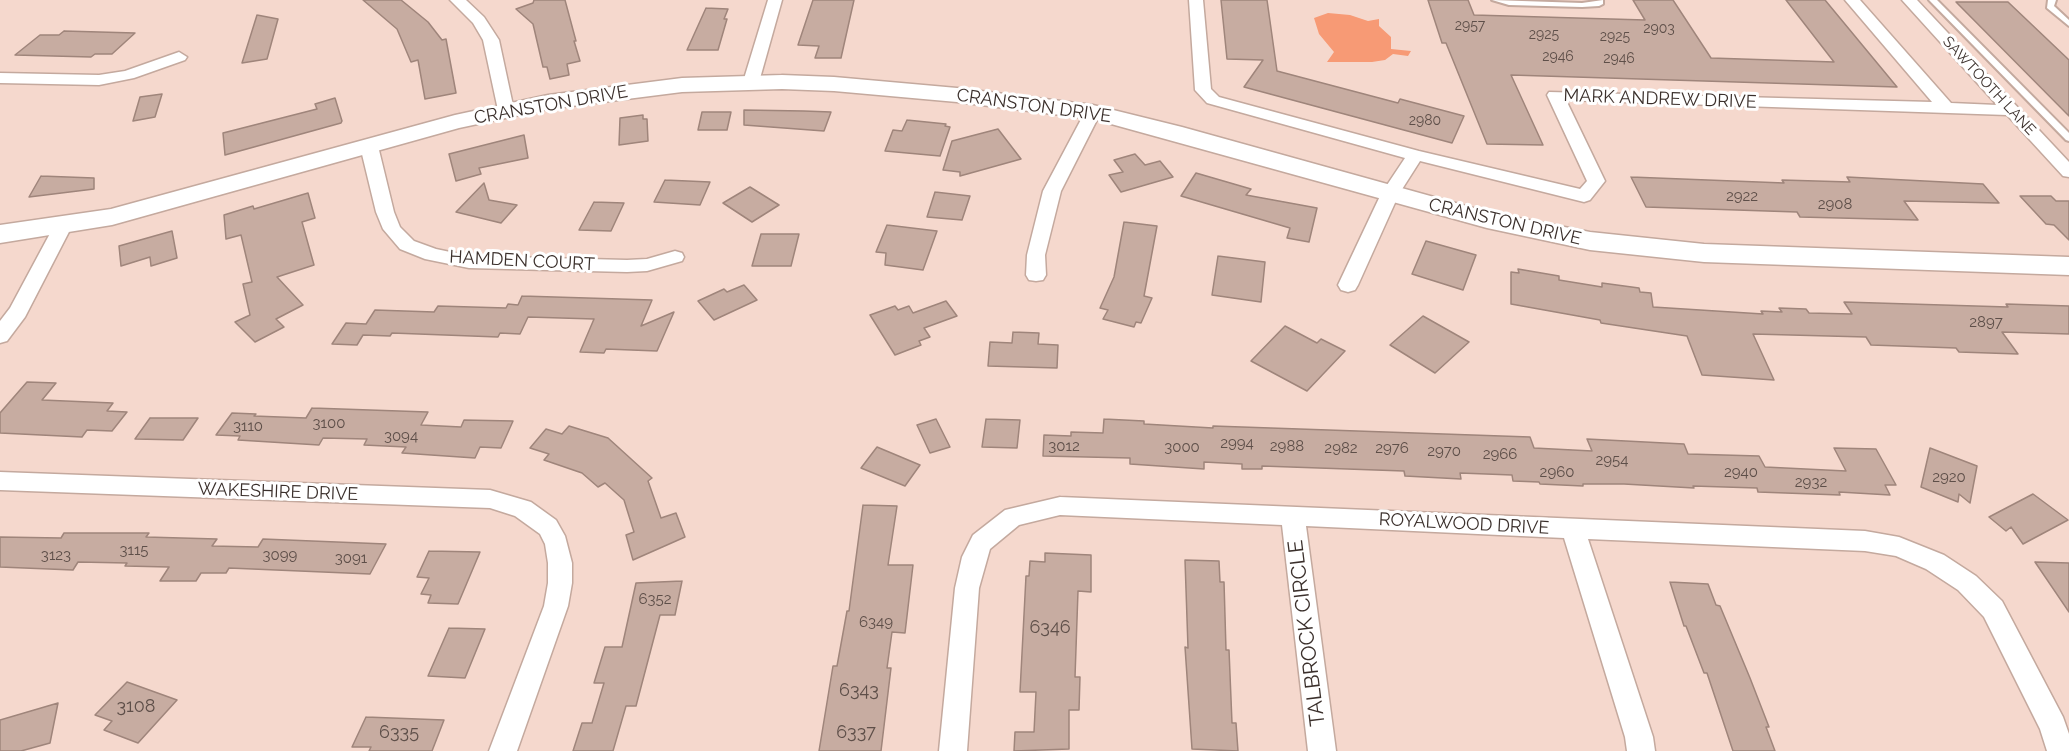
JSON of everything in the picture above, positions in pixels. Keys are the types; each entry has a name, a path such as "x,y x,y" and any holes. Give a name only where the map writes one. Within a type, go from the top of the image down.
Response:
{"street":[{"path":"751,82 775,0"},
{"name":"MARK ANDREW DRIVE","path":"1196,0 1203,90 1213,100 1415,155 1584,196 1596,181 1555,95 2012,110"},
{"path":"1852,0 1946,108"},
{"name":"SAWTOOTH LANE","path":"1909,0 2067,167"},
{"path":"467,4 491,40 506,110"},
{"path":"0,78 99,80 128,75 179,57"},
{"name":"CRANSTON DRIVE","path":"0,234 63,226 141,210 506,110 645,88 751,82 834,84 898,89 1024,102 1093,112 1522,228 1645,248 1731,254 2069,266"},
{"path":"1036,275 1036,255 1052,191 1093,112"},
{"name":"HAMDEN COURT","path":"369,146 385,212 392,229 406,245 432,255 469,262 627,266 647,265 675,256"},
{"path":"1348,285 1390,194 1415,155"},
{"path":"0,336 18,312 63,226"},
{"name":"WAKESHIRE DRIVE","path":"0,482 490,500 523,509 548,526 556,543 560,563 560,584 556,606 502,751"},
{"name":"ROYALWOOD DRIVE","path":"953,751 970,572 981,542 1013,518 1060,507 1865,541 1899,547 1935,562 1967,584 1993,609 2053,726 2061,751"},
{"name":"TALBROCK CIRCLE","path":"1293,516 1322,751"},
{"path":"1573,529 1639,737 1641,751"}],"lane":[{"path":"1496,0 1509,3 1582,5 1599,4 1599,0"},
{"path":"1933,0 2069,138"},
{"path":"2052,0 2050,6 2069,24"}],"shaded area":[{"path":"1328,13 1350,15 1368,21 1379,19 1379,26 1391,37 1391,49 1411,51 1408,56 1393,54 1385,60 1372,62 1327,62 1334,52 1319,34 1314,18"}],"building":[{"path":"363,0 401,0 428,22 442,40 446,39 456,93 425,99 418,60 411,62 397,29"},
{"path":"534,0 565,0 580,61 567,64 569,75 550,79 547,67 543,67 533,24 516,9 533,3"},
{"path":"813,0 854,0 841,58 815,58 819,46 798,45"},
{"path":"1221,0 1267,0 1277,71 1398,103 1400,99 1464,116 1452,143 1244,87 1263,60 1227,59"},
{"path":"1428,0 1468,0 1474,15 1645,20 1633,0 1673,0 1711,58 1834,62 1786,0 1825,0 1897,87 1511,75 1543,145 1487,144 1446,43 1442,43"},
{"path":"1956,2 2008,2 2069,60 2069,116"},
{"path":"706,8 728,9 718,50 687,50"},
{"path":"257,15 278,19 267,59 242,63"},
{"path":"64,31 135,33 112,54 95,54 91,57 15,55 40,35 59,35"},
{"path":"162,94 155,117 133,121 140,97"},
{"path":"335,98 341,123 225,155 223,133 317,109 315,104"},
{"path":"744,110 831,112 824,131 744,125"},
{"path":"702,112 731,112 727,130 698,130"},
{"path":"643,115 643,119 647,119 648,141 619,145 620,118"},
{"path":"907,120 946,124 945,126 950,127 940,156 885,151 893,130 902,131"},
{"path":"998,129 1021,159 960,176 960,172 943,170 952,141"},
{"path":"524,135 528,158 479,168 481,174 456,181 449,154"},
{"path":"1135,154 1145,165 1160,161 1173,177 1121,192 1109,175 1123,172 1114,160"},
{"path":"1196,173 1251,189 1246,195 1317,208 1309,242 1287,238 1290,228 1181,196"},
{"path":"41,176 94,178 94,189 29,197"},
{"path":"1631,177 1784,183 1782,180 1850,182 1847,177 1983,184 1999,203 1904,201 1918,220 1800,217 1797,212 1646,207"},
{"path":"665,180 710,182 700,205 654,202"},
{"path":"484,183 489,200 517,205 501,223 456,212"},
{"path":"750,187 779,205 752,222 723,203"},
{"path":"935,192 970,196 962,220 927,217"},
{"path":"308,193 315,218 302,222 314,265 277,277 303,305 276,319 284,327 255,342 235,322 250,315 243,284 252,282 241,235 226,239 224,215"},
{"path":"2020,196 2051,196 2056,201 2069,201 2069,240 2054,225 2046,224"},
{"path":"594,202 624,203 611,231 579,230"},
{"path":"1124,222 1157,226 1144,296 1152,298 1141,323 1136,322 1134,327 1103,319 1108,310 1100,308 1114,277"},
{"path":"887,225 937,231 923,270 885,265 886,253 876,252"},
{"path":"172,231 177,258 151,266 150,257 121,266 119,246"},
{"path":"761,234 799,234 791,266 752,266"},
{"path":"1426,241 1476,255 1463,290 1412,274"},
{"path":"1218,256 1265,262 1261,302 1212,295"},
{"path":"1518,269 1559,276 1559,280 1602,287 1602,283 1639,288 1640,292 1651,293 1653,307 1763,314 1761,311 1782,312 1779,308 1806,309 1809,313 1852,314 1844,302 2008,307 2006,304 2069,306 2069,334 2002,332 2018,354 1959,352 1956,348 1871,345 1866,337 1753,334 1774,380 1702,375 1687,336 1601,323 1600,320 1511,304 1511,272 1519,273"},
{"path":"744,285 757,300 714,320 698,301 724,289 727,292"},
{"path":"522,296 652,300 641,326 674,312 657,351 606,349 604,353 580,352 594,319 528,317 520,334 500,333 498,337 392,333 390,336 363,335 357,345 332,344 346,323 366,324 375,310 434,312 438,306 506,308 508,304 518,305"},
{"path":"946,301 957,316 924,328 930,337 919,341 921,345 895,355 870,315 895,306 898,310 909,306 913,313"},
{"path":"1423,316 1469,342 1435,373 1390,345"},
{"path":"1285,326 1317,343 1321,339 1345,351 1307,391 1251,361"},
{"path":"1013,332 1039,333 1038,344 1058,345 1057,368 988,366 990,342 1012,343"},
{"path":"27,382 56,383 42,400 113,403 107,411 127,412 112,431 87,430 82,437 0,433 0,413"},
{"path":"312,408 428,412 421,425 461,427 464,420 513,421 501,448 480,447 475,458 402,453 406,447 364,445 367,439 323,438 319,445 238,440 240,436 216,435 232,413 306,418"},
{"path":"150,418 198,418 183,440 135,439"},
{"path":"936,419 950,447 930,453 917,425"},
{"path":"986,419 1020,420 1017,448 982,447"},
{"path":"1104,419 1213,428 1213,426 1530,437 1534,448 1592,451 1587,439 1684,444 1688,454 1759,456 1765,467 1846,471 1834,448 1876,449 1896,485 1885,485 1890,495 1839,492 1840,495 1758,492 1757,488 1540,484 1539,482 1513,481 1512,475 1460,473 1461,479 1405,476 1404,471 1262,466 1262,469 1242,469 1242,464 1204,462 1204,469 1130,464 1130,458 1043,456 1044,435 1071,436 1071,432 1103,433"},
{"path":"569,426 608,438 652,478 648,481 661,518 676,513 685,537 633,560 626,535 634,532 624,500 605,483 598,487 582,473 544,460 549,454 530,448 546,429 562,434"},
{"path":"877,447 920,465 905,486 861,468"},
{"path":"1930,448 1977,466 1970,503 1959,494 1958,502 1921,487"},
{"path":"2033,494 2068,520 2023,544 2011,527 2006,531 1989,517"},
{"path":"863,505 897,506 888,565 913,565 905,633 892,632 887,668 891,668 881,751 819,751 833,666 837,666 847,611 849,611"},
{"path":"64,533 149,533 146,537 217,539 212,546 258,547 263,539 386,544 370,574 229,568 226,573 201,573 196,581 160,581 169,567 78,562 73,570 0,567 0,537 61,538"},
{"path":"429,551 480,552 458,604 428,603 431,595 421,594 429,578 417,577"},
{"path":"1045,553 1091,555 1091,592 1078,591 1075,677 1080,677 1079,710 1069,710 1069,749 1014,751 1015,732 1034,732 1036,692 1020,692 1026,576 1029,576 1030,561 1045,562"},
{"path":"1185,560 1219,561 1220,582 1224,582 1226,650 1229,650 1232,723 1236,723 1238,751 1192,749 1185,647 1188,648"},
{"path":"2035,562 2069,563 2069,612"},
{"path":"682,581 675,615 660,615 636,706 626,706 613,751 573,751 582,723 592,723 604,683 594,683 605,647 622,647 636,583"},
{"path":"1670,582 1708,584 1716,605 1720,606 1750,678 1769,727 1766,727 1775,751 1733,751 1707,673 1704,673 1686,626 1684,626"},
{"path":"449,628 485,629 465,678 428,676"},
{"path":"127,682 177,700 138,743 104,730 112,721 95,715"},
{"path":"58,703 50,743 21,751 0,751 0,720"},
{"path":"366,717 444,720 432,751 369,751 371,747 352,747"}]}
